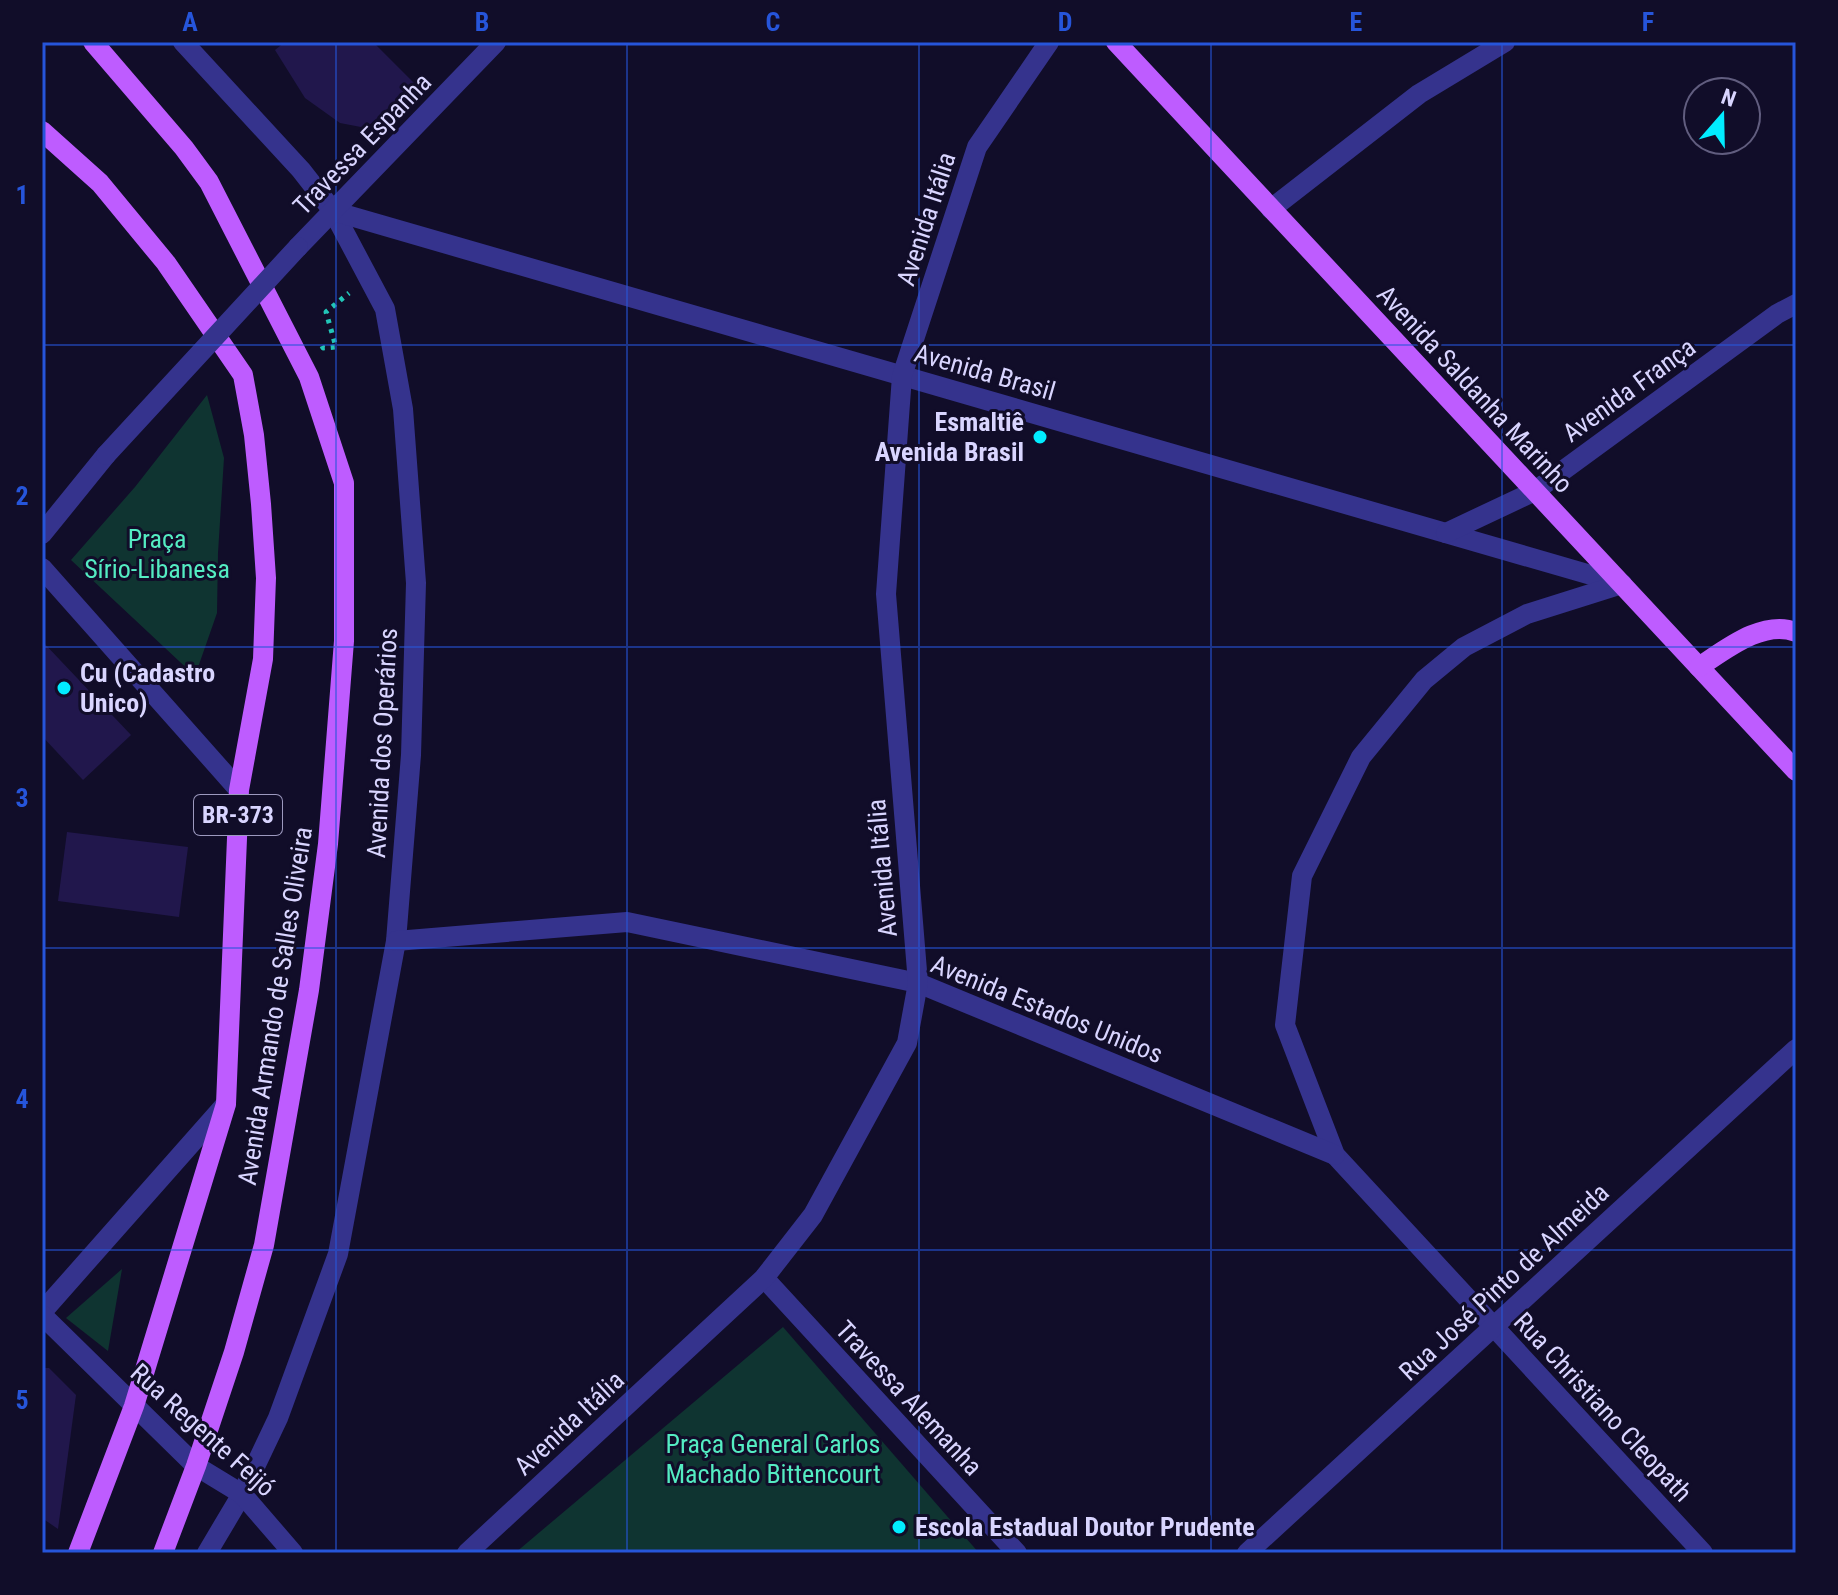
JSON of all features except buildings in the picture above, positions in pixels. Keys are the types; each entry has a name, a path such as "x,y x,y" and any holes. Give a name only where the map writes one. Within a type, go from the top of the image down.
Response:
{"main road":[{"name":"Avenida Armando de Salles Oliveira","path":"93,42 184,148 209,182 309,377 344,483 344,641 328,844 309,990 264,1245 234,1352 163,1553"},
{"name":"Avenida Saldanha Marinho","path":"1116,42 1796,771"},
{"name":"Avenida Armando de Salles Oliveira","path":"42,131 100,183 166,263 243,375 256,449 266,578 263,659 239,790 226,1104 134,1406 78,1553"},
{"path":"1699,667 1746,635 1786,628 1796,632"}],"street":[{"name":"Avenida dos Operários","path":"183,42 301,170 333,211 385,309 403,409 416,583 411,755 396,941 338,1254 278,1418 242,1494 207,1553"},
{"name":"Travessa Espanha","path":"42,534 106,455 298,247 496,42"},
{"name":"Avenida Itália","path":"467,1553 764,1278 813,1215 907,1043 918,983 886,594 902,376 977,147 1049,42"},
{"path":"1271,209 1419,94 1505,42"},
{"name":"Avenida Brasil","path":"333,211 1622,584"},
{"name":"Avenida França","path":"1446,533 1535,491 1764,323 1796,304"},
{"path":"42,568 239,790"},
{"path":"1335,1155 1285,1025 1302,876 1361,757 1424,680 1464,647 1527,614 1622,584"},
{"name":"Avenida Estados Unidos","path":"396,941 627,922 918,983 1335,1155"},
{"name":"Rua José Pinto de Almeida","path":"1247,1553 1796,1049"},
{"path":"42,1313 226,1104"},
{"name":"Rua Christiano Cleopath","path":"1335,1155 1703,1553"},
{"name":"Travessa Alemanha","path":"764,1278 1017,1553"},
{"name":"Rua Regente Feijó","path":"42,1313 196,1466 242,1494 293,1553"}],"path":[{"path":"318,337 323,348 336,347 326,312"}],"green space":[{"name":"Praça Sírio-Libanesa","path":"207,395 224,458 217,613 195,676 71,560 135,487"},
{"path":"122,1269 108,1351 66,1318"},
{"name":"Praça General Carlos Machado Bittencourt","path":"783,1327 979,1553 515,1553"}],"place":[{"name":"Esmaltiê Avenida Brasil","path":"1040,437"},
{"name":"Cu (Cadastro Unico)","path":"64,688"},
{"name":"Escola Estadual Doutor Prudente","path":"899,1527"}]}
